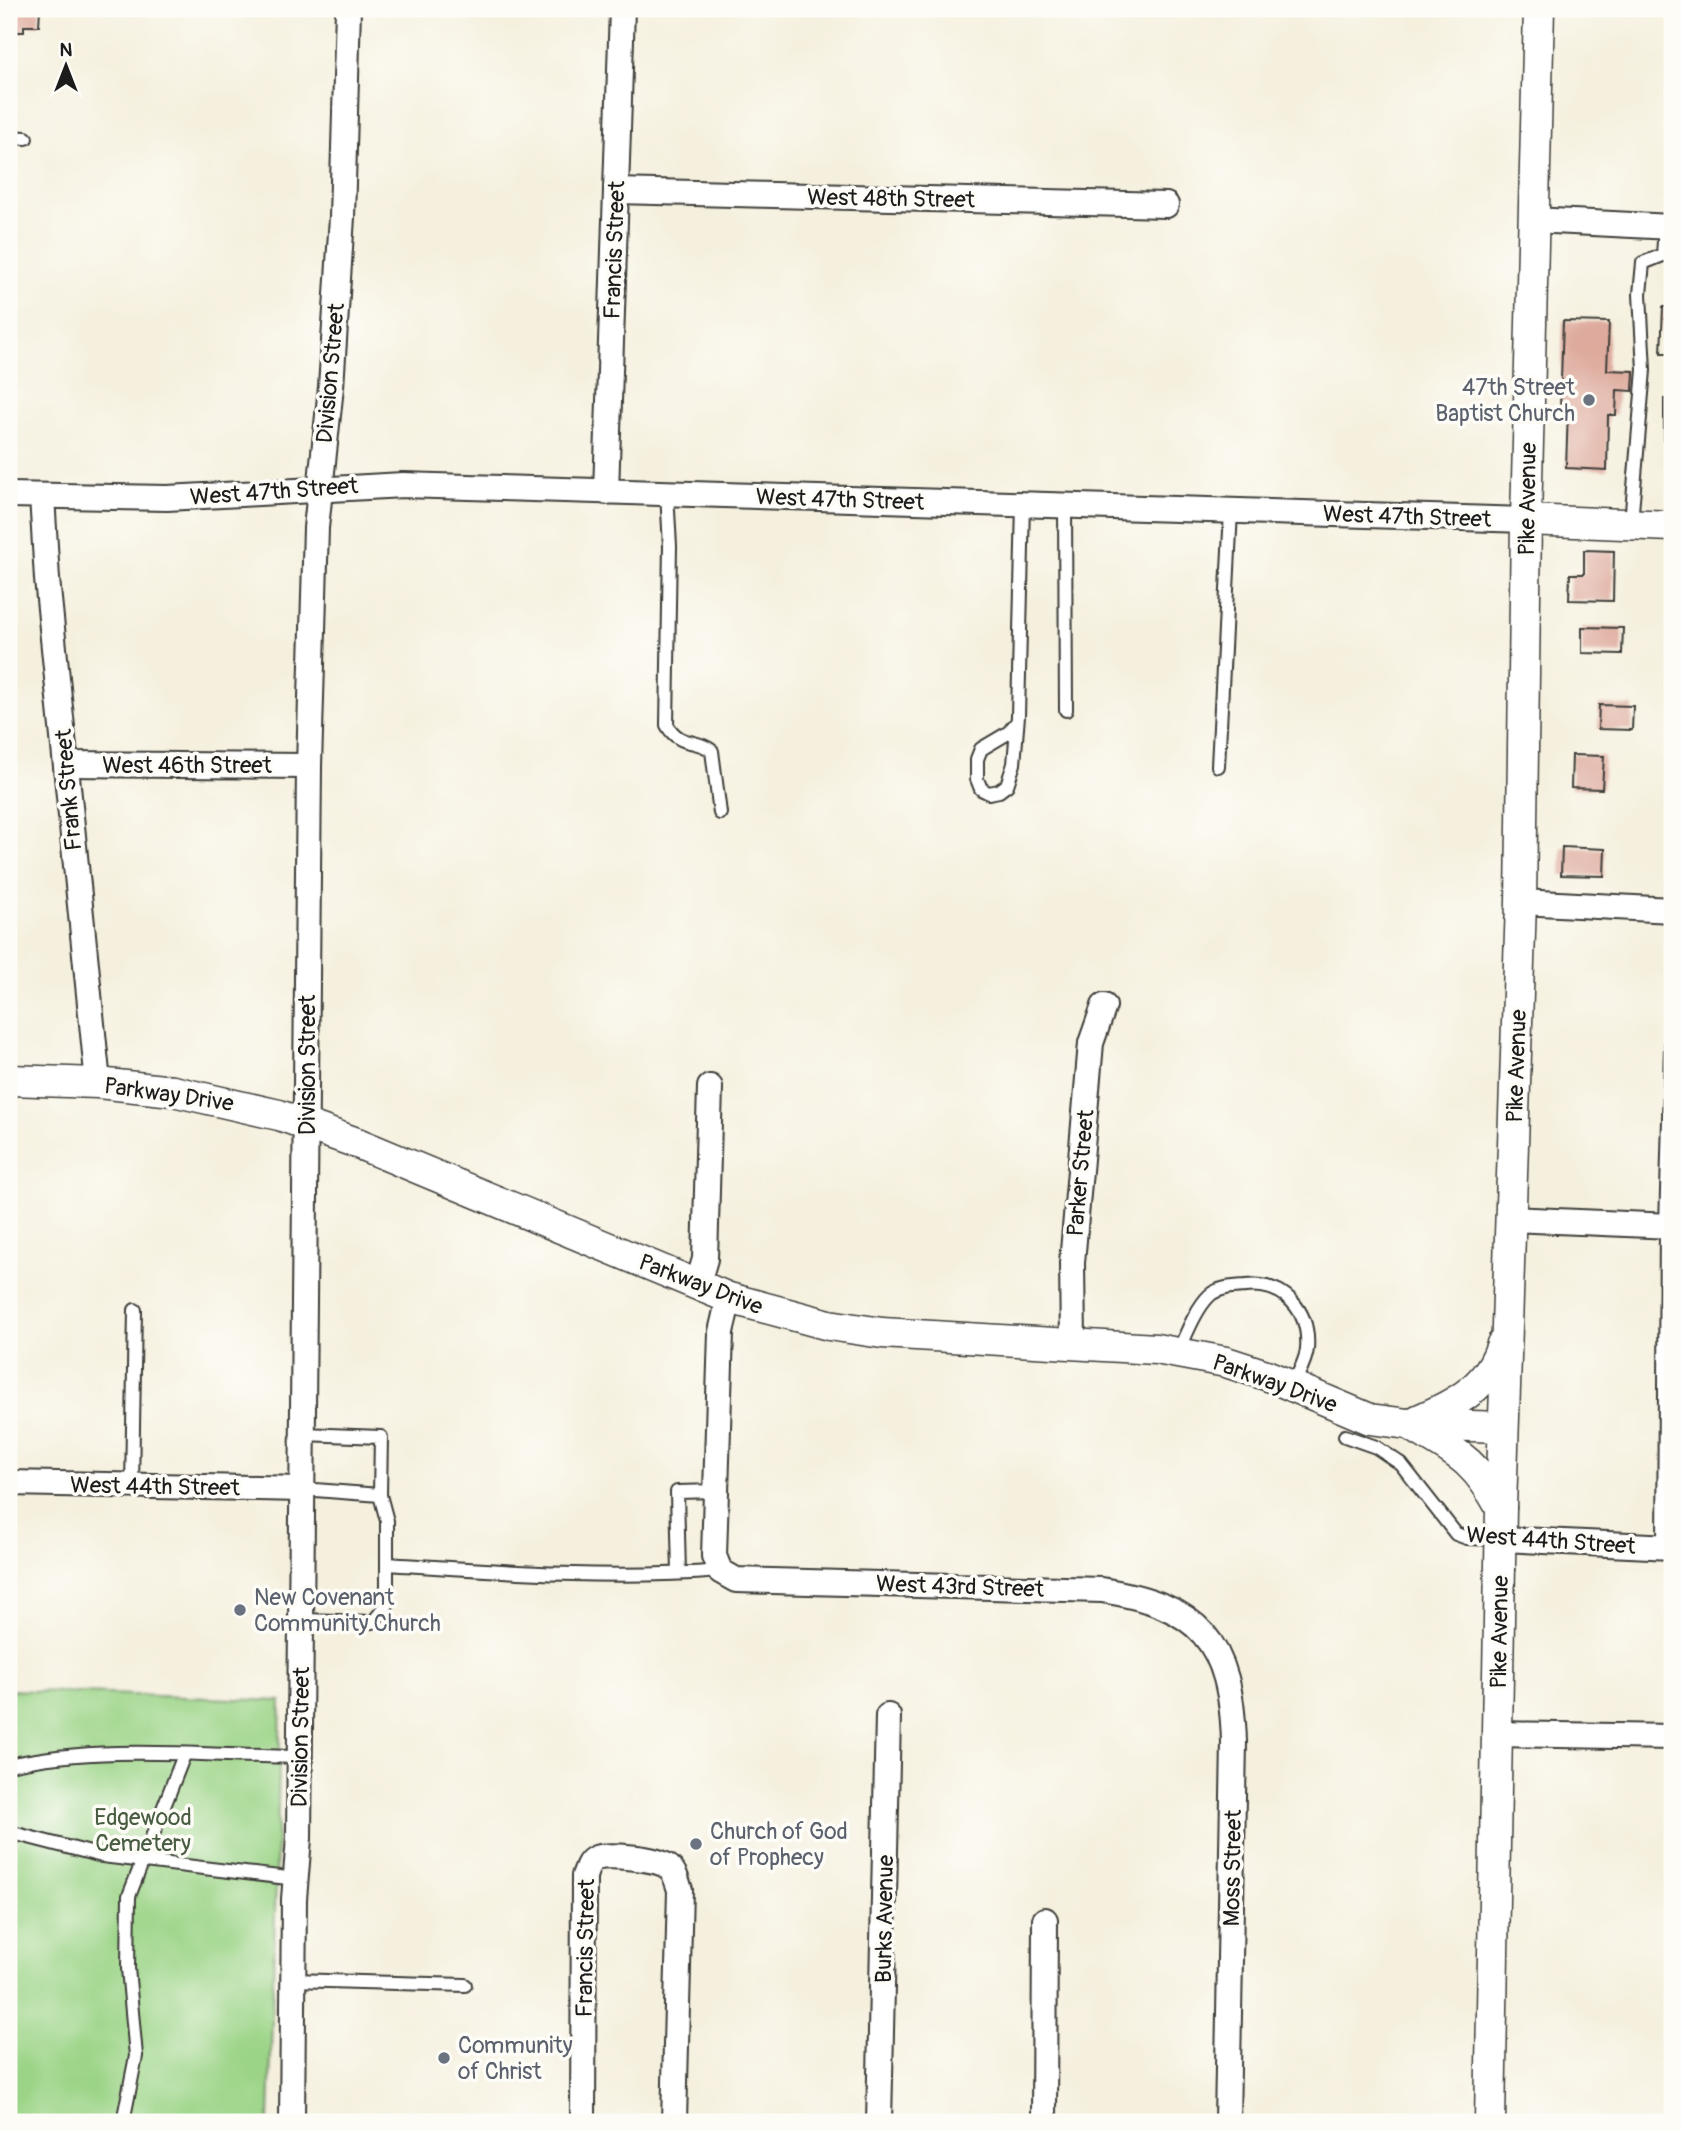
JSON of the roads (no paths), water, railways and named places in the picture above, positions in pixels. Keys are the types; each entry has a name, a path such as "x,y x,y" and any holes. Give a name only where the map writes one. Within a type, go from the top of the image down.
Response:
{"street":[{"name":"Division Street","path":"292,2122 301,1620 309,766 316,528 331,387 342,217 348,9"},
{"name":"Francis Street","path":"606,492 622,9"},
{"name":"Pike Avenue","path":"1490,2122 1501,1508 1521,902 1526,520 1539,9"},
{"name":"West 48th Street","path":"616,191 1166,205"},
{"path":"1533,220 1669,227"},
{"name":"West 47th Street","path":"9,495 167,498 403,485 1526,520 1631,527 1672,526"},
{"name":"Frank Street","path":"42,496 47,579 98,1083"},
{"name":"West 46th Street","path":"66,764 309,766"},
{"path":"1521,902 1672,910"},
{"name":"Parker Street","path":"1073,1343 1072,1263 1091,1043 1104,1006"},
{"name":"Parkway Drive","path":"9,1080 98,1083 173,1091 224,1100 307,1125 729,1298 829,1325 882,1333 1073,1343 1178,1352 1226,1363 1293,1385 1370,1419 1408,1424 1503,1427"},
{"path":"697,1286 705,1259 710,1087"},
{"path":"1511,1219 1669,1226"},
{"path":"720,1571 714,1556 721,1332 729,1298"},
{"name":"Parkway Drive","path":"1408,1424 1452,1406 1478,1387 1496,1363 1507,1327"},
{"name":"Parkway Drive","path":"1408,1424 1465,1458 1483,1476 1501,1508"},
{"name":"West 44th Street","path":"9,1483 302,1489"},
{"name":"West 44th Street","path":"1501,1539 1668,1547"},
{"name":"West 43rd Street","path":"720,1571 736,1580 1102,1590 1162,1604 1181,1613 1195,1624"},
{"name":"Moss Street","path":"1195,1624 1212,1647 1221,1666 1234,1720 1227,2122"},
{"name":"Burks Avenue","path":"879,2122 888,1716"},
{"path":"1497,1734 1672,1737"},
{"name":"Francis Street","path":"583,2122 584,1876 589,1864 597,1858 655,1860 667,1866 674,1874 680,1890 674,2122"},
{"path":"1044,2122 1045,1920"}],"lane":[{"path":"9,137 26,138"},
{"path":"1631,527 1644,370 1641,321 1643,263 1663,255 1669,227"},
{"path":"667,494 671,573 667,725 684,742 712,751 720,813"},
{"path":"1017,722 1007,733 981,750 977,759 977,779 981,789 989,793 999,791 1011,778 1017,722 1023,504"},
{"path":"1065,505 1066,710"},
{"path":"1219,766 1231,511"},
{"path":"1668,1547 1672,1012"},
{"path":"1178,1352 1209,1295 1224,1288 1243,1286 1273,1289 1290,1296 1300,1310 1306,1331 1307,1352 1293,1385"},
{"path":"132,1486 135,1310"},
{"path":"301,1620 373,1622 387,1605 387,1521 380,1495 381,1437 303,1434"},
{"name":"West 44th Street","path":"1345,1436 1376,1447 1401,1464 1456,1534 1466,1538 1501,1539"},
{"path":"302,1489 380,1495"},
{"path":"679,1573 677,1492 716,1491"},
{"path":"387,1563 503,1572 720,1571"},
{"path":"123,2122 136,2056 128,1968 129,1896 184,1755"},
{"path":"9,1765 37,1759 184,1755 299,1757"},
{"path":"9,1832 102,1856 296,1879"},
{"path":"293,1980 465,1985"}],"place":[{"name":"47th Street Baptist Church","path":"1589,400"},
{"name":"New Covenant Community Church","path":"240,1610"},
{"name":"Church of God of Prophecy","path":"696,1844"},
{"name":"Community of Christ","path":"444,2058"}],"park label":[{"name":"Edgewood Cemetery","path":"143,1830"}]}
